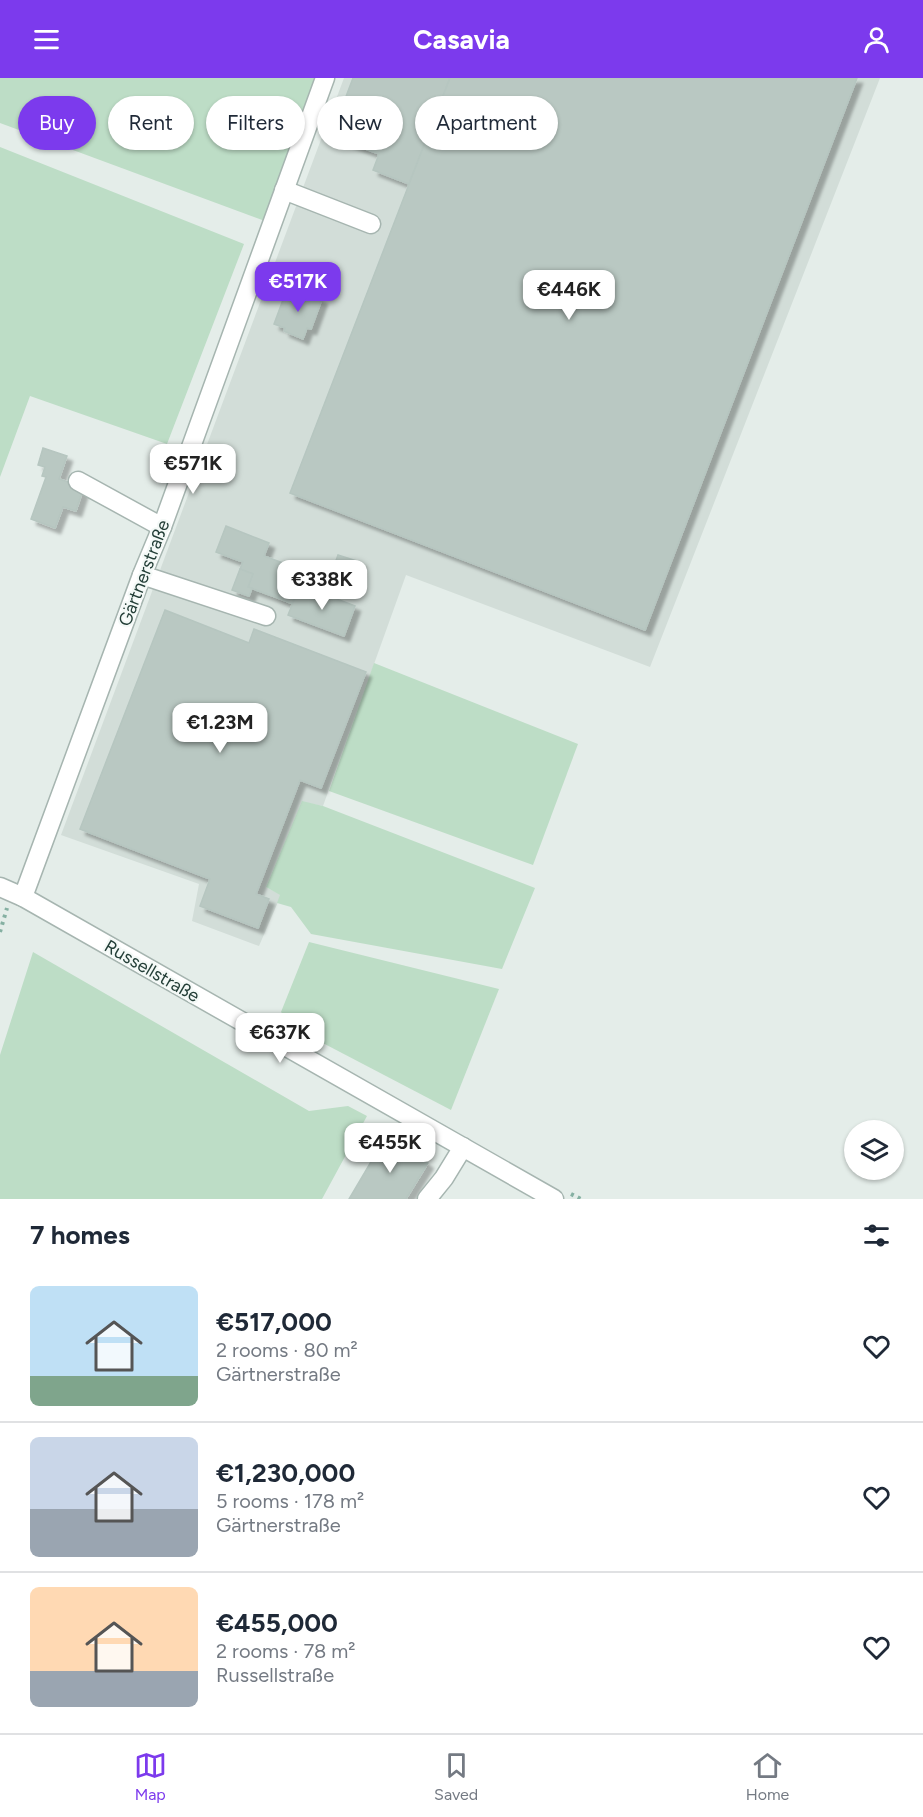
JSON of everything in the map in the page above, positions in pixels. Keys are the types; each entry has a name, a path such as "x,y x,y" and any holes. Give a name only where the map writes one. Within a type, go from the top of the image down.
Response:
{"street":[{"name":"Gärtnerstraße","path":"24,897 142,575 162,528 326,78"},
{"path":"284,190 371,224"},
{"path":"78,481 162,528"},
{"path":"142,575 266,616"},
{"name":"Russellstraße","path":"0,887 24,897 463,1147 541,1196"},
{"path":"427,1199 444,1178 463,1147"}],"shaded area":[{"path":"344,78 880,78 650,667 406,575 323,806 302,802 266,887 281,895 259,946 192,921 199,884 61,835 317,150 403,150 403,96 337,96"}],"green space":[{"path":"0,78 317,78 305,111 305,96 206,96 206,150 291,150 265,221 73,150 96,150 96,96 18,96 18,130 0,123"},
{"path":"0,147 244,244 167,444 30,396 0,477"},
{"path":"374,663 578,744 533,865 329,791"},
{"path":"302,801 323,806 535,888 502,969 311,934 291,907 277,903 280,895 266,887"},
{"path":"309,942 499,989 451,1110 296,1029 281,1012"},
{"path":"33,952 309,1111 348,1106 367,1116 322,1199 0,1199 0,1055"}],"building":[{"path":"353,78 450,78 443,96 415,96 415,150 422,150 409,184 373,170 379,154 368,150 403,150 403,96 346,96"},
{"path":"450,78 857,78 645,630 290,493 422,150 558,150 558,96 443,96"},
{"path":"287,289 308,297 309,294 322,299 311,329 307,328 303,339 274,324"},
{"path":"43,448 67,456 59,479 84,487 76,511 63,507 55,528 31,519 46,477 42,476 45,467 38,465"},
{"path":"226,526 269,543 264,556 291,566 278,598 248,587 253,574 240,569 243,562 216,552"},
{"path":"338,555 360,562 357,574 334,566"},
{"path":"240,569 253,574 248,587 252,588 249,596 232,590"},
{"path":"284,582 299,588 293,604 278,598"},
{"path":"300,585 355,606 344,636 288,615"},
{"path":"165,610 249,643 254,629 366,672 321,788 300,780 256,894 269,899 258,928 200,906 210,879 80,829"},
{"path":"385,1138 428,1163 406,1199 349,1199"}]}
